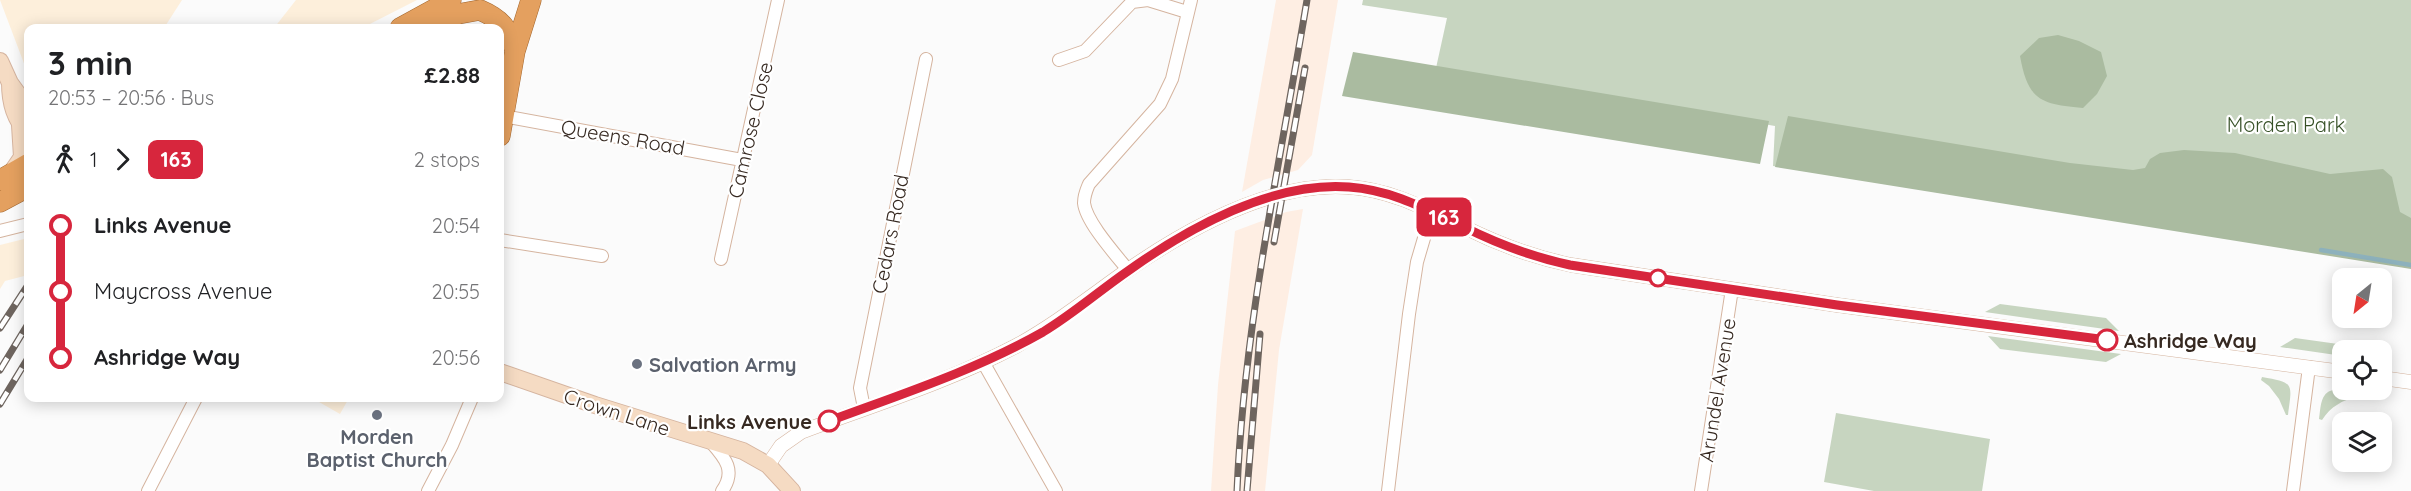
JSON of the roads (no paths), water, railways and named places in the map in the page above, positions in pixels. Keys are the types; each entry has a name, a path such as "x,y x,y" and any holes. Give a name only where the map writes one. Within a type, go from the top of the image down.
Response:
{"highway":[{"path":"407,24 451,0"},
{"path":"504,111 515,51 530,5"},
{"path":"437,24 458,14 480,10 502,24"},
{"path":"504,25 511,33 515,51"},
{"path":"0,202 24,189"}],"main road":[{"path":"0,61 10,83 24,102"},
{"path":"10,83 10,102 24,130 22,157 13,172"},
{"name":"Crown Lane","path":"504,373 743,452 768,465"},
{"path":"768,465 792,491"}],"street":[{"name":"Camrose Close","path":"721,259 778,0"},
{"path":"1059,60 1085,51 1132,2 1148,0 1187,12"},
{"path":"1128,270 1093,222 1084,205 1084,194 1089,184 1160,104 1168,90 1191,0"},
{"name":"Cedars Road","path":"864,408 860,388 926,59"},
{"name":"Queens Road","path":"504,116 742,160"},
{"path":"768,465 781,446 792,437 983,362 1044,331 1128,270 1195,230 1242,207 1292,191 1324,186 1349,187 1389,194 1432,211 1491,240 1552,261 1837,305 2332,370"},
{"path":"1388,491 1410,304 1422,238 1432,211"},
{"path":"0,231 24,225"},
{"path":"504,241 602,256"},
{"name":"Arundel Avenue","path":"1701,491 1732,289"},
{"path":"983,362 1056,491"},
{"path":"2293,491 2309,367"},
{"path":"2392,379 2411,382"},
{"path":"148,491 194,402"},
{"path":"428,491 452,445 470,402"},
{"path":"710,441 729,464 730,477 722,491"}],"waterway":[{"path":"2321,250 2411,265"}],"railway":[{"path":"1237,491 1247,367 1255,306 1307,0"},
{"path":"1274,242 1305,68"},
{"path":"0,328 24,291"},
{"path":"0,370 24,331"},
{"path":"1247,491 1260,334"},
{"path":"0,404 24,365"}],"place":[{"name":"Ashridge Way","path":"2107,340"},
{"name":"Salvation Army","path":"637,364"},
{"name":"Morden Baptist Church","path":"377,415"},
{"name":"Links Avenue","path":"829,421"}],"park label":[{"name":"Morden Park","path":"2286,124"}]}
